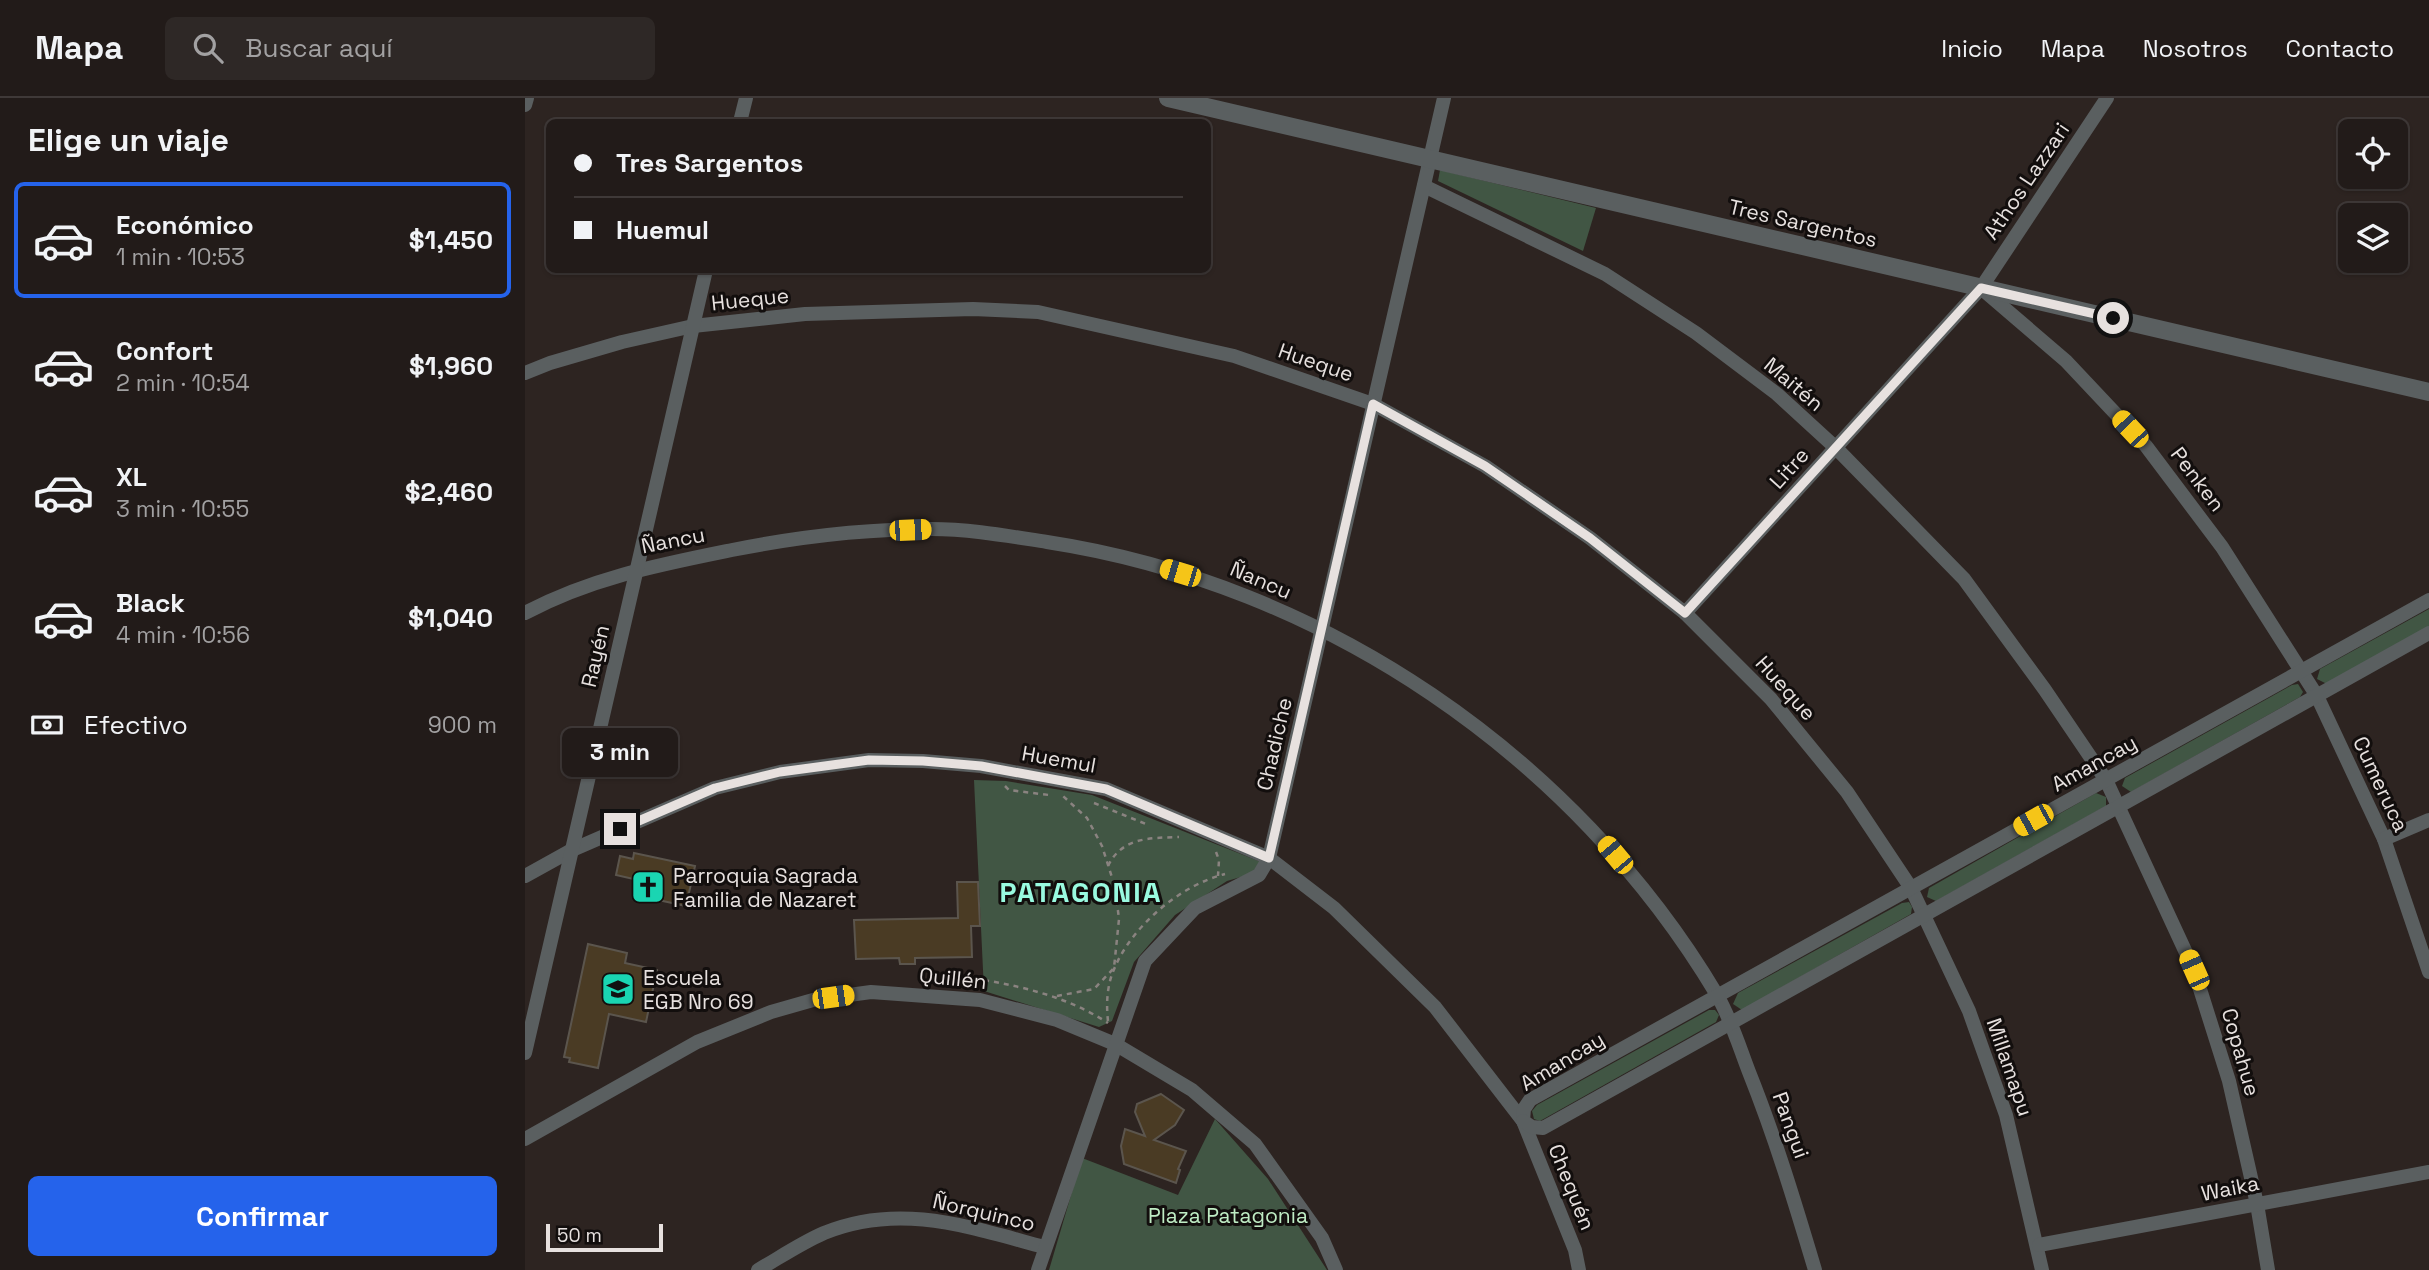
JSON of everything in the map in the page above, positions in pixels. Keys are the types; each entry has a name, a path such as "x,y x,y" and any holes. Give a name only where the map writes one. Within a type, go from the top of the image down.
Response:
{"street":[{"path":"525,105 527,98"},
{"path":"741,119 745,98"},
{"name":"Tres Sargentos","path":"1168,98 2429,393"},
{"name":"Chadiche","path":"1269,858 1444,98"},
{"name":"Athos Lazzari","path":"1981,288 2106,98"},
{"name":"Maitén","path":"1424,186 1605,274 1696,333 1777,394 1836,448 1964,579 2045,690 2106,780"},
{"name":"Rayén","path":"525,1053 705,273"},
{"name":"Litre","path":"1685,613 1981,288"},
{"name":"Penken","path":"1981,288 2066,361 2146,446 2222,547 2317,696"},
{"name":"Hueque","path":"525,373 550,362 693,326 805,314 973,309 1038,312 1234,356 1373,404 1485,466 1590,538 1685,613 1772,699 1847,792 1911,888"},
{"name":"Ñancu","path":"525,613 562,594 637,569 771,542 864,531 933,529 997,534 1116,554 1231,588 1322,630 1416,682 1513,754 1600,837 1660,909 1718,997"},
{"name":"Amancay","path":"2429,600 1530,1100 1524,1109 1523,1121 1532,1127 1543,1128 1730,1021 2429,633"},
{"name":"Cumeruca","path":"2317,696 2384,839 2429,972"},
{"name":"Huemul","path":"525,876 572,850 715,788 780,772 869,760 981,766 1106,789 1269,858 1334,908 1435,1007 1523,1121"},
{"name":"Copahue","path":"2106,780 2120,805 2194,970 2229,1081 2257,1204 2267,1270"},
{"path":"2384,839 2429,820"},
{"path":"1038,1270 1145,961 1195,908 1259,875 1269,858"},
{"name":"Millamapu","path":"1911,888 1969,1011 2006,1115 2039,1245 2042,1270"},
{"name":"Quillén","path":"525,1139 697,1042 771,1012 813,1000 871,992 980,999 1057,1020 1115,1044 1192,1090 1255,1144 1322,1238 1336,1270"},
{"name":"Pangui","path":"1718,997 1779,1146 1815,1270"},
{"name":"Chequén","path":"1523,1121 1575,1250 1579,1270"},
{"name":"Waika","path":"2039,1245 2429,1172"},
{"name":"Ñorquinco","path":"758,1270 822,1234 860,1221 903,1216 958,1224 1044,1247"}],"path":[{"path":"981,766 1009,790 1052,795"},
{"path":"1057,996 1094,989 1114,968 1119,919 1115,887 1102,846 1087,818 1062,796 1073,798"},
{"path":"1084,799 1155,827"},
{"path":"1108,866 1114,853 1123,845 1146,838 1179,836 1167,832"},
{"path":"1218,876 1219,860 1216,852 1227,857"},
{"path":"984,980 1057,996 1108,1023"}],"green space":[{"path":"1440,170 1596,208 1583,251 1438,181"},
{"path":"2429,609 2429,627 2327,684 2317,679 2320,669"},
{"path":"2298,684 2303,692 2300,697 2131,792 2122,786 2125,778"},
{"path":"974,780 1006,781 1092,795 1261,862 1251,874 1227,881 1175,915 1134,962 1112,1021 1099,1027 984,991"},
{"path":"2096,793 2106,797 2106,806 1936,901 1927,897 1929,888"},
{"path":"1909,902 1912,907 1911,914 1742,1010 1733,1004 1738,993 1902,903"},
{"path":"1709,1010 1715,1010 1719,1015 1716,1022 1540,1121 1534,1119 1532,1111 1537,1105"},
{"name":"Plaza Patagonia","path":"1215,1119 1268,1179 1327,1270 1049,1270 1082,1158 1178,1195"}],"building":[{"path":"634,853 695,866 686,906 635,895 638,880 616,875 620,856 633,859"},
{"path":"957,882 978,882 980,926 971,926 972,957 915,958 915,964 900,964 899,958 856,959 854,920 958,918"},
{"path":"588,944 627,953 625,963 657,970 646,1022 609,1014 598,1068 569,1062 570,1058 564,1057"},
{"path":"1161,1094 1184,1110 1175,1125 1154,1140 1186,1151 1178,1169 1180,1170 1176,1183 1124,1164 1121,1146 1125,1129 1145,1136 1135,1112 1137,1104"}],"place":[{"name":"Parroquia Sagrada Familia de Nazaret","path":"648,887"},
{"name":"Escuela EGB Nro 69","path":"618,989"}],"district":[{"name":"PATAGONIA","path":"1081,892"}],"route":[{"path":"620,829 715,788 780,772 869,760 923,761 981,766 1106,789 1269,858 1373,404 1485,466 1590,538 1685,613 1981,288 2113,318"}]}
